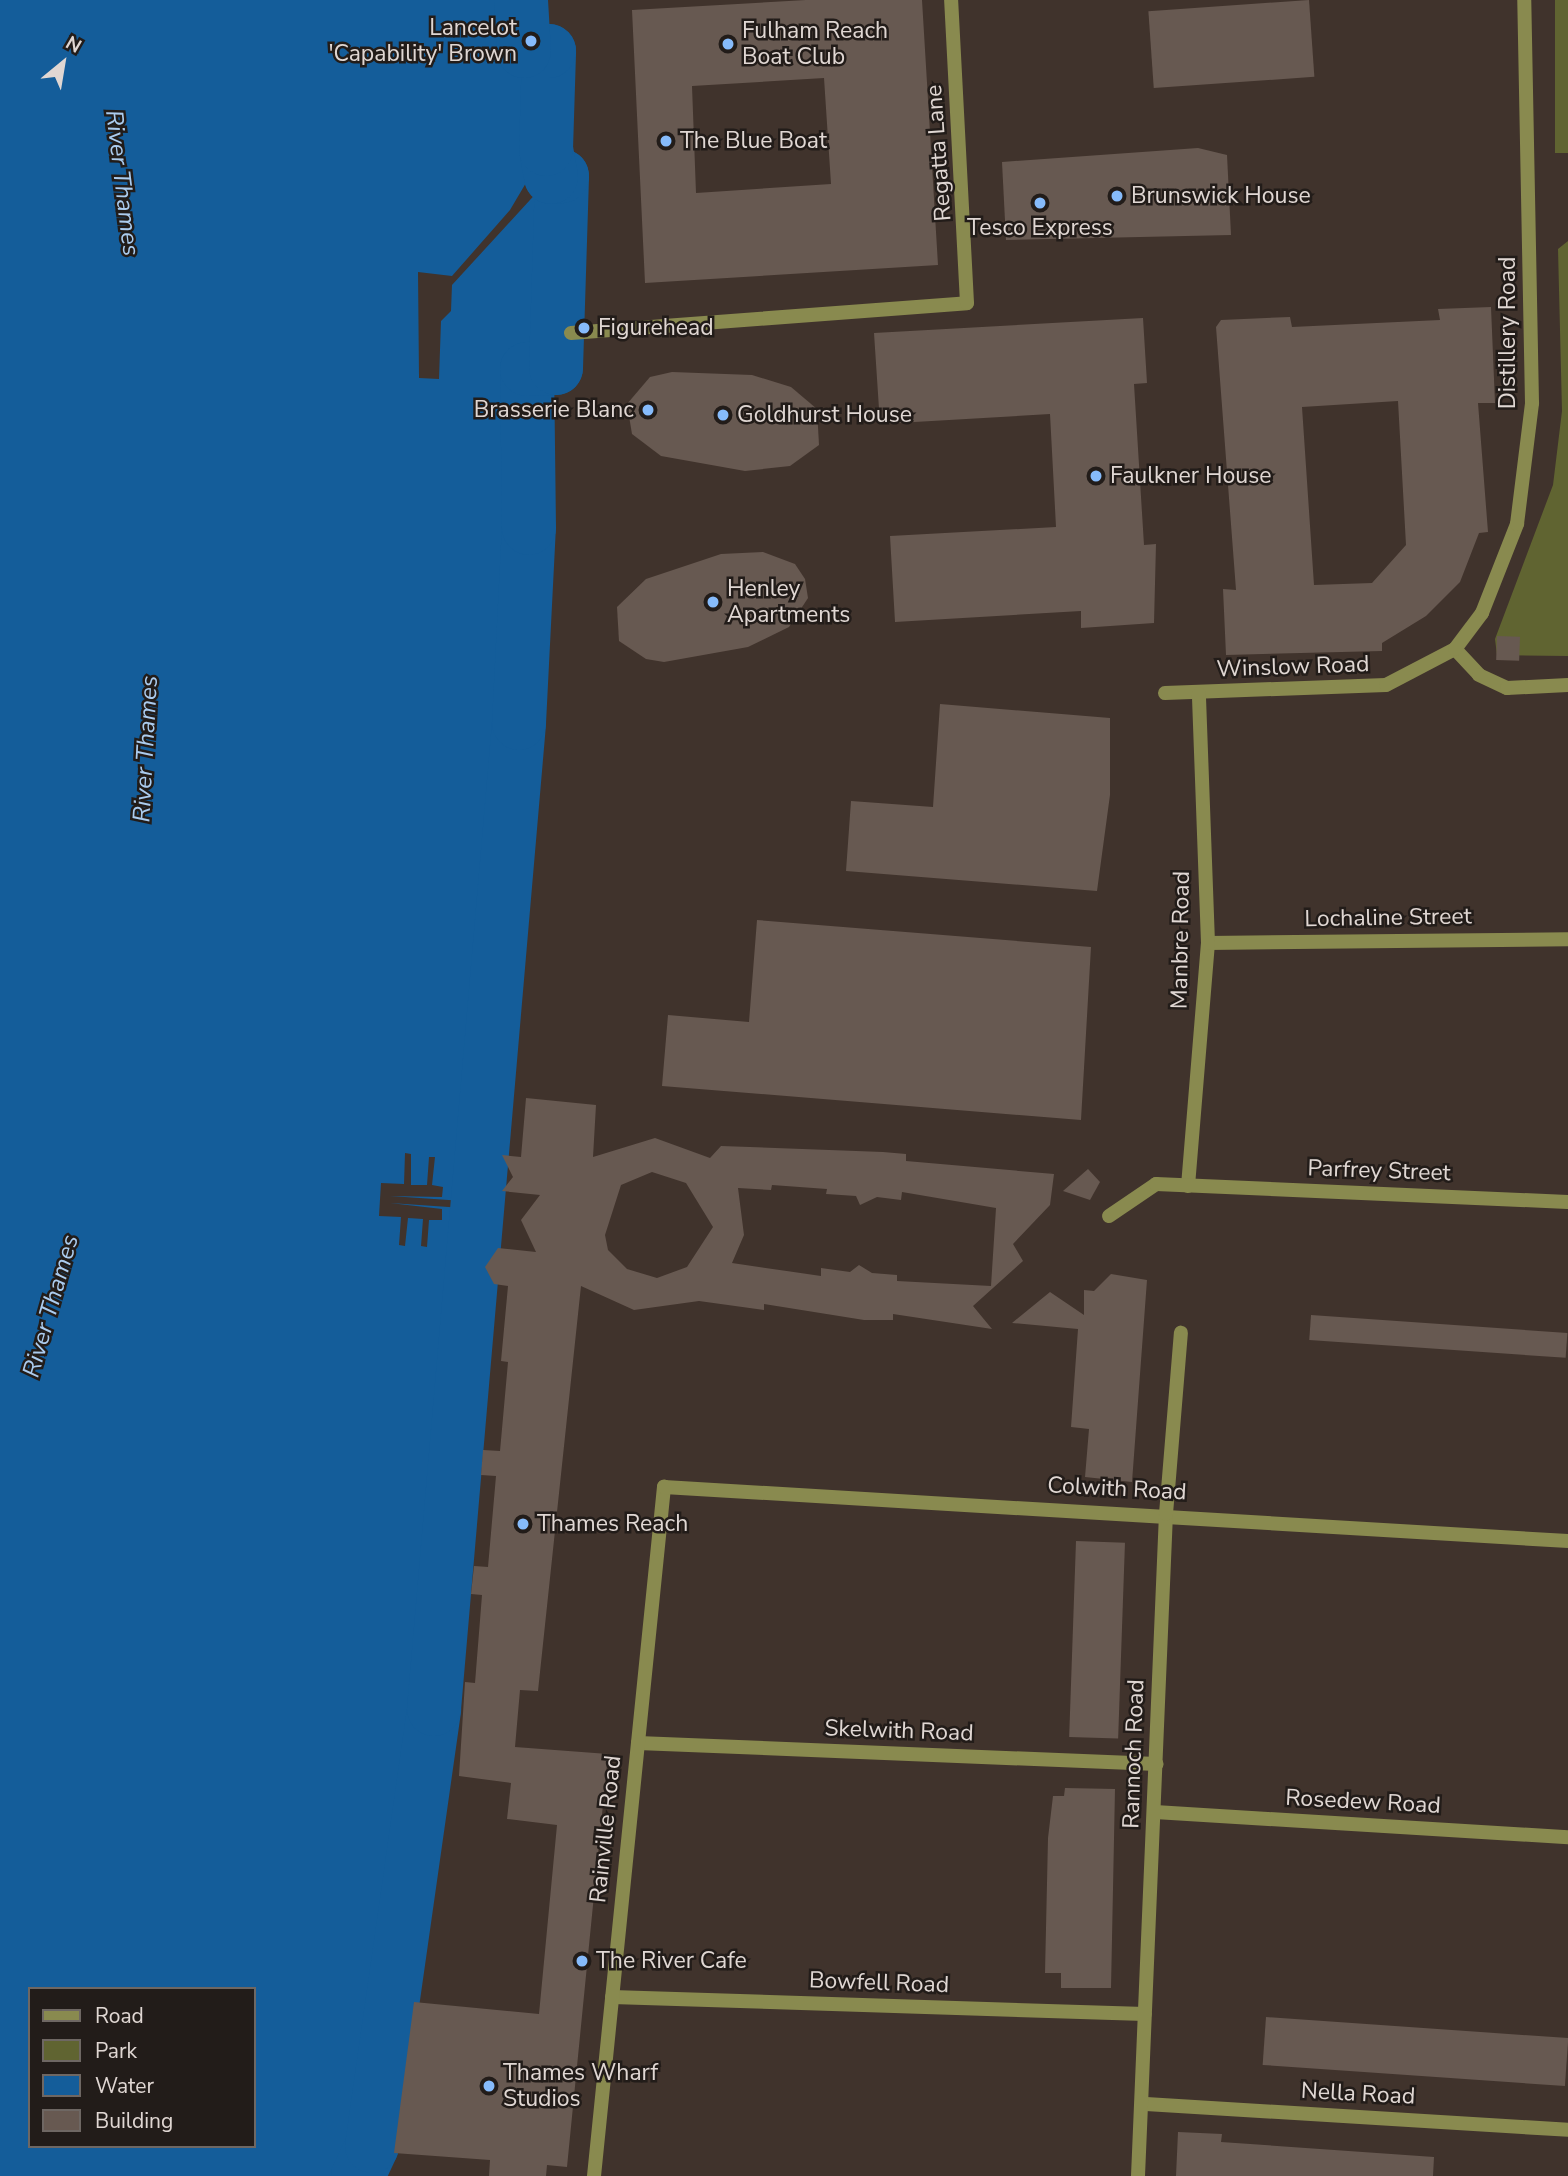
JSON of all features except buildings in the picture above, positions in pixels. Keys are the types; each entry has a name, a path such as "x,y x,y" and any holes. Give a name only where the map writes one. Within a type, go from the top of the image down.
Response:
{"street":[{"name":"Regatta Lane","path":"571,333 967,303 951,0"},
{"name":"Distillery Road","path":"1455,649 1502,572 1517,524 1528,446 1524,0"},
{"path":"1455,649 1479,675 1507,688 1568,685"},
{"name":"Winslow Road","path":"1165,693 1199,694 1386,685 1455,649"},
{"name":"Manbre Road","path":"1188,1186 1208,943 1199,694"},
{"name":"Lochaline Street","path":"1208,943 1568,940"},
{"name":"Parfrey Street","path":"1109,1216 1156,1184 1568,1202"},
{"name":"Rannoch Road","path":"1138,2176 1146,2104 1145,2014 1166,1514 1181,1333"},
{"name":"Colwith Road","path":"664,1488 1166,1514 1568,1541"},
{"name":"Rainville Road","path":"594,2176 664,1488"},
{"name":"Skelwith Road","path":"638,1743 1157,1764"},
{"name":"Rosedew Road","path":"1155,1812 1568,1837"},
{"name":"Bowfell Road","path":"612,1997 1145,2014"},
{"name":"Nella Road","path":"1146,2104 1568,2130"}],"green space":[{"path":"1555,0 1568,0 1568,153 1555,153"},
{"path":"1568,241 1568,656 1497,655 1495,639 1553,485 1562,411 1558,249"}],"water":[{"name":"River Thames","path":"0,0 521,0 524,51 549,51 546,149 551,176 562,176 556,368 527,369 529,528 519,723 434,1709 372,2146 358,2176 0,2176"}],"pier":[{"path":"546,149 551,177 452,285 451,311 441,321 439,379 419,378 418,272 452,276 510,210"},
{"path":"405,1153 411,1154 411,1185 427,1185 429,1157 435,1157 432,1185 443,1187 442,1197 390,1196 478,1202 478,1209 390,1203 442,1209 442,1220 429,1220 427,1247 421,1246 423,1219 408,1218 405,1246 399,1245 401,1217 379,1216 381,1183 404,1184"}],"waterway":[{"path":"358,2176 372,2146 434,1709 519,723 529,528 527,369 556,368 562,176 551,177 546,149 549,51 524,51 521,0"}],"place":[{"name":"Lancelot 'Capability' Brown","path":"531,41"},
{"name":"Fulham Reach Boat Club","path":"728,44"},
{"name":"The Blue Boat","path":"666,141"},
{"name":"Brunswick House","path":"1117,196"},
{"name":"Tesco Express","path":"1040,203"},
{"name":"Figurehead","path":"584,328"},
{"name":"Brasserie Blanc","path":"648,410"},
{"name":"Goldhurst House","path":"723,415"},
{"name":"Faulkner House","path":"1096,476"},
{"name":"Henley Apartments","path":"713,602"},
{"name":"Thames Reach","path":"523,1524"},
{"name":"The River Cafe","path":"582,1961"},
{"name":"Thames Wharf Studios","path":"489,2086"}]}
